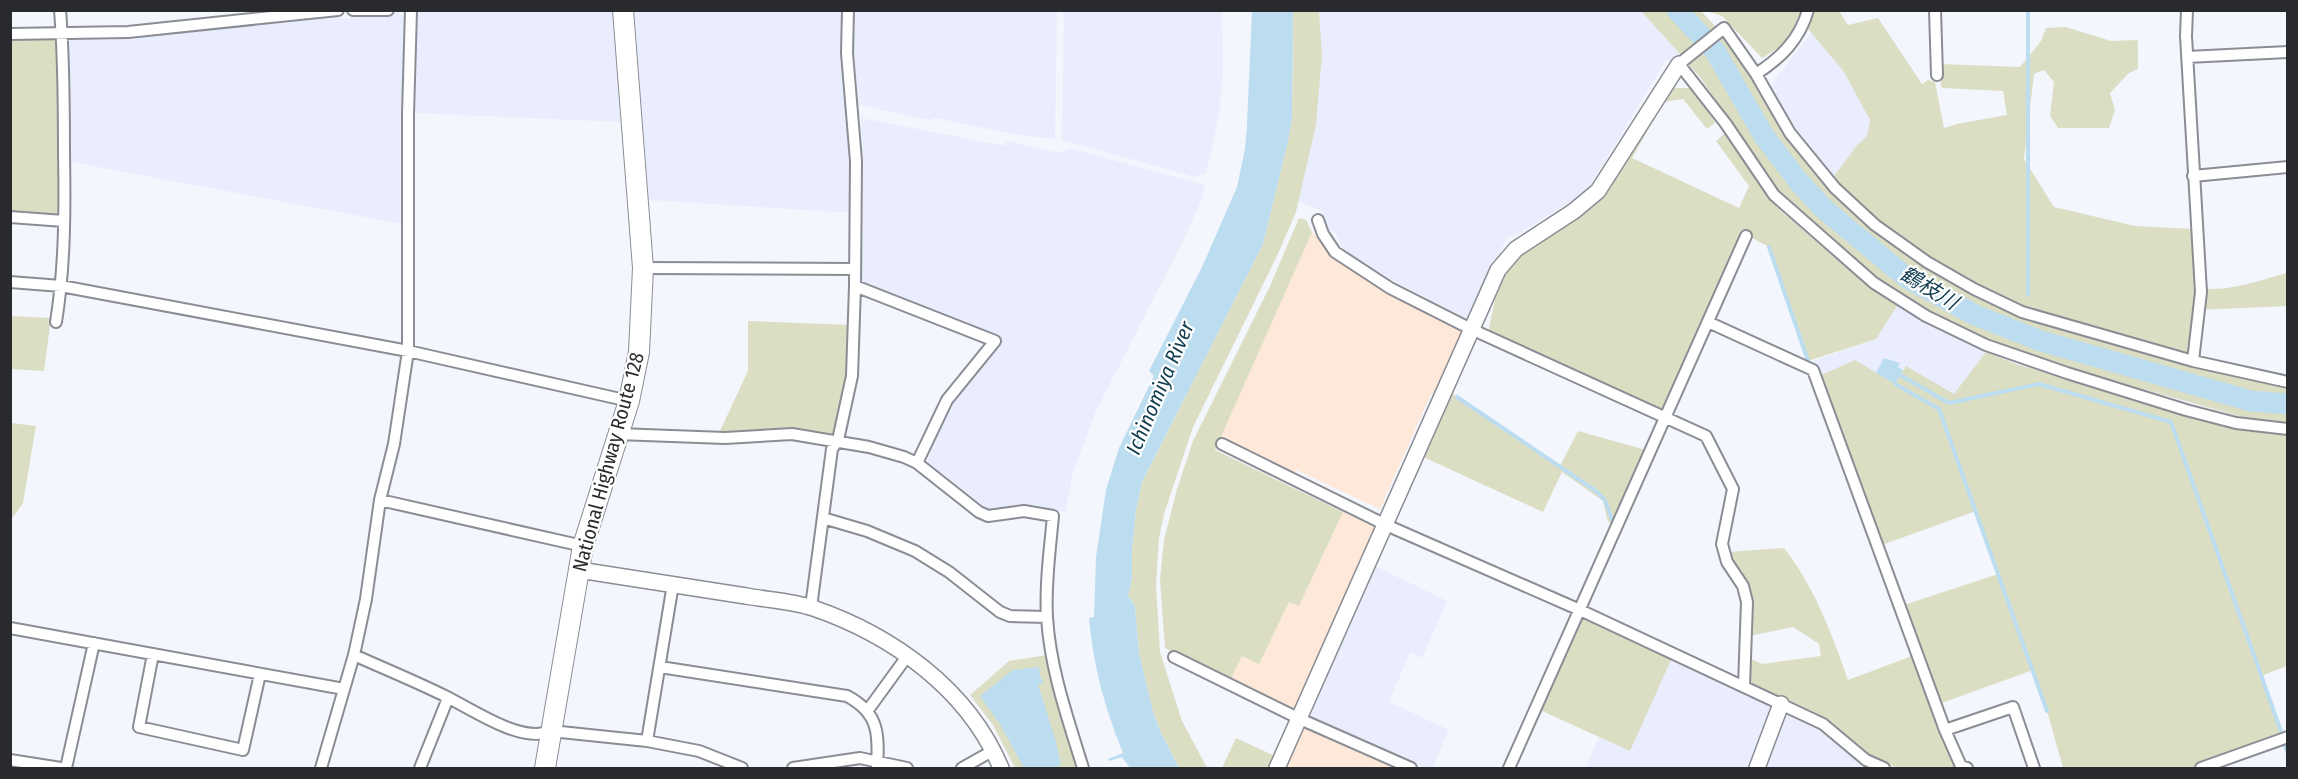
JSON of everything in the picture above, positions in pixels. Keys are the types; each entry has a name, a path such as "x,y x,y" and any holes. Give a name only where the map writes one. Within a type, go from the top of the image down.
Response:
{"highway":[{"name":"National Highway Route 128","path":"545,768 583,546 629,401 639,352 643,268 623,10"}],"street":[{"path":"56,322 61,286 64,222 60,10"},
{"path":"10,34 62,35 192,27 338,10"},
{"path":"353,10 376,12 388,10"},
{"path":"321,768 354,655 366,599 380,500 394,444 408,351 408,114 411,10"},
{"path":"811,607 832,449 838,440 852,376 856,161 847,53 848,10"},
{"path":"1756,74 1771,65 1787,50 1805,22 1808,10"},
{"path":"1935,10 1937,75"},
{"path":"2187,10 2187,57 2201,292 2193,361"},
{"path":"1277,768 1498,270 1516,249 1574,212 1598,191 1682,62 1724,28 1756,74 1790,133 1835,188 1875,225 1927,262 1974,289 2022,312 2193,361 2288,382"},
{"path":"2187,57 2288,52"},
{"path":"1682,62 1774,195 1874,283 1926,316 1986,345 2067,373 2236,423 2288,429"},
{"path":"2193,176 2288,167"},
{"path":"10,217 64,222"},
{"path":"1318,220 1323,234 1335,252 1390,288 1471,329 1706,436 1733,489 1722,544 1727,562 1743,586 1747,602 1744,686"},
{"path":"1509,768 1746,236"},
{"path":"643,268 855,269"},
{"path":"10,282 61,286 408,351 629,401"},
{"path":"855,286 995,341 947,400 917,463"},
{"path":"1708,322 1814,370 1945,730 1961,766 1967,768"},
{"path":"618,435 725,438 792,434 838,440 896,454 917,463 979,512 988,516 1024,511 1053,516 1047,617 1054,670 1083,768"},
{"path":"1222,444 1386,525 1580,610 1823,724 1866,760 1878,767"},
{"path":"380,500 583,546"},
{"path":"823,518 867,531 915,551 949,572 1000,612 1010,616 1047,617"},
{"path":"579,570 811,607 872,632 908,655 938,680 959,702 994,750 1001,768"},
{"path":"647,741 673,584"},
{"path":"10,628 344,689"},
{"path":"66,768 94,643"},
{"path":"153,654 139,727 243,750 260,674"},
{"path":"354,655 448,698 489,720 523,732 544,735 551,731 647,741 699,751 742,768"},
{"path":"868,710 908,655"},
{"path":"1174,657 1411,768"},
{"path":"660,667 847,696 868,710 874,720 877,765"},
{"path":"420,768 448,698"},
{"path":"1757,768 1780,704"},
{"path":"1945,730 2013,707 2034,768"},
{"path":"2201,768 2288,737"},
{"path":"962,768 994,750"},
{"path":"793,768 860,758 877,765 908,768"},
{"path":"10,760 61,768"}],"shaded area":[{"path":"421,11 614,11 622,122 414,113 417,16"},
{"path":"634,11 843,11 851,136 853,213 649,200 638,87"},
{"path":"853,11 1057,11 1055,139 1012,134 936,118 929,120 859,105 854,56"},
{"path":"1064,11 1222,11 1223,71 1219,115 1206,173 1195,177 1062,140"},
{"path":"1319,11 1641,11 1681,55 1665,62 1590,186 1575,199 1518,234 1507,237 1471,316 1466,318 1377,273 1343,249 1334,231 1328,231 1322,211 1298,201 1316,125 1322,55"},
{"path":"338,13 342,19 398,13 405,16 403,224 71,162 67,40 110,40"},
{"path":"1811,33 1844,72 1870,120 1867,136 1858,144 1834,176 1785,113 1771,85"},
{"path":"861,118 1005,146 1006,141 1061,153 1069,148 1205,185 1201,201 1184,239 1096,411 1073,472 1065,512 1019,505 996,509 987,508 927,462 948,405 988,361 1003,339 866,287 859,281"},
{"path":"1312,232 1325,243 1327,251 1342,264 1385,292 1460,328 1463,336 1436,396 1431,394 1380,509 1296,470 1294,473 1220,438"},
{"path":"1897,306 1986,352 1954,395 1906,366 1895,384 1876,373 1819,376 1813,361 1876,339"},
{"path":"1343,512 1376,526 1297,712 1230,681 1242,656 1259,664 1289,602 1299,606"},
{"path":"1375,566 1447,601 1422,658 1410,652 1389,702 1449,730 1432,768 1425,768 1308,718"},
{"path":"1672,658 1768,702 1771,711 1750,768 1586,768 1599,737 1630,750"},
{"path":"1790,711 1820,727 1866,768 1764,768 1784,715"},
{"path":"1304,725 1401,768 1285,768"}],"green space":[{"path":"1293,11 1319,11 1322,55 1316,125 1296,212 1277,256 1193,427 1164,514 1159,538 1156,586 1160,652 1182,721 1207,768 1179,768 1153,712 1139,653 1135,606 1128,596 1132,578 1136,510 1142,482 1263,244 1292,119"},
{"path":"1641,11 1674,11 1701,39 1681,55"},
{"path":"1682,11 1701,11 1716,27 1706,36"},
{"path":"1707,11 1806,11 1789,39 1762,58 1722,16"},
{"path":"1815,11 1839,11 1848,25 1878,18 1922,84 1928,80 1935,82 1944,128 2007,115 2003,91 1942,88 1938,75 1940,64 2020,67 2041,41 2046,28 2066,27 2111,41 2138,40 2138,69 2129,73 2110,93 2115,110 2109,128 2058,128 2050,116 2054,82 2044,70 2034,74 2024,159 2054,207 2135,226 2194,229 2197,287 2218,289 2287,273 2287,306 2196,310 2192,341 2187,352 2182,356 2021,307 1929,261 1875,221 1841,189 1834,176 1858,144 1867,136 1870,120 1844,72 1808,29"},
{"path":"1724,37 1751,72 1787,134 1869,223 2025,315 2226,374 2287,385 2287,400 2258,398 2040,337 1987,317 1908,275 1875,249 1822,201 1767,136 1731,68 1713,45"},
{"path":"11,38 57,39 60,214 57,216 11,212"},
{"path":"1709,48 1759,134 1794,182 1854,241 1901,277 1974,319 2032,341 2210,393 2287,409 2287,425 2253,420 2008,351 1923,310 1858,265 1777,191 1700,77 1688,64"},
{"path":"1668,88 1693,88 1715,123 1707,129 1683,99 1664,102 1632,158 1739,208 1749,186 1716,141 1724,134 1731,138 1780,210 1836,259 1897,306 1876,339 1808,361 1769,247 1745,234 1664,412 1488,333 1495,299 1511,263 1531,242 1581,213"},
{"path":"1299,218 1306,220 1312,232 1215,450 1343,512 1299,606 1289,602 1259,664 1242,656 1230,681 1165,648 1160,579 1164,540 1177,489 1193,441 1270,286"},
{"path":"10,316 51,318 44,371 11,369"},
{"path":"748,321 851,325 849,378 836,434 787,430 719,433 748,371"},
{"path":"1986,352 2016,364 2224,424 2286,435 2287,666 2261,676 2282,734 2195,768 2063,768 2033,670 1939,704 1904,605 1998,574 1976,511 1882,545 1819,376 1855,360 1895,384 1906,366 1954,394"},
{"path":"1449,391 1559,468 1578,431 1646,450 1613,528 1607,519 1603,501 1562,472 1543,512 1421,456"},
{"path":"11,423 36,426 23,503 11,518"},
{"path":"1784,548 1813,594 1829,628 1848,680 1912,656 1940,735 1945,738 1957,764 1956,768 1900,768 1886,764 1747,683 1749,658 1762,664 1821,656 1819,644 1793,627 1749,636 1748,597 1728,552"},
{"path":"1581,617 1672,658 1630,751 1540,710"},
{"path":"1047,655 1067,738 1076,764 1074,768 1015,768 993,725 970,695 1009,661"},
{"path":"1236,738 1277,757 1272,768 1222,768"}],"water":[{"name":"Ichinomiya River","path":"1252,11 1293,11 1292,119 1263,244 1142,482 1136,510 1132,578 1128,596 1135,606 1139,653 1153,712 1179,768 1130,768 1122,757 1109,761 1108,759 1123,753 1101,687 1093,653 1089,618 1094,617 1096,557 1106,490 1119,448 1154,376 1149,371 1203,265 1237,187 1245,149"},
{"path":"1884,358 1900,363 1898,367 1903,370 1895,384 1876,373"},
{"path":"1039,667 1044,683 1038,684 1061,765 1054,768 1024,768 1000,724 980,696 1013,670"}],"waterway":[{"name":"鶴枝川","path":"1677,10 1715,51 1764,136 1799,182 1824,209 1907,278 1975,315 2041,341 2251,401 2288,404"},
{"path":"2028,10 2028,295"},
{"path":"1769,247 1808,361"},
{"path":"1900,375 1949,403 2039,384 2171,422 2282,734"},
{"path":"1895,384 1939,409 2047,711"},
{"path":"1457,397 1596,491 1605,500 1612,520"},
{"path":"2283,741 2288,754"}]}
